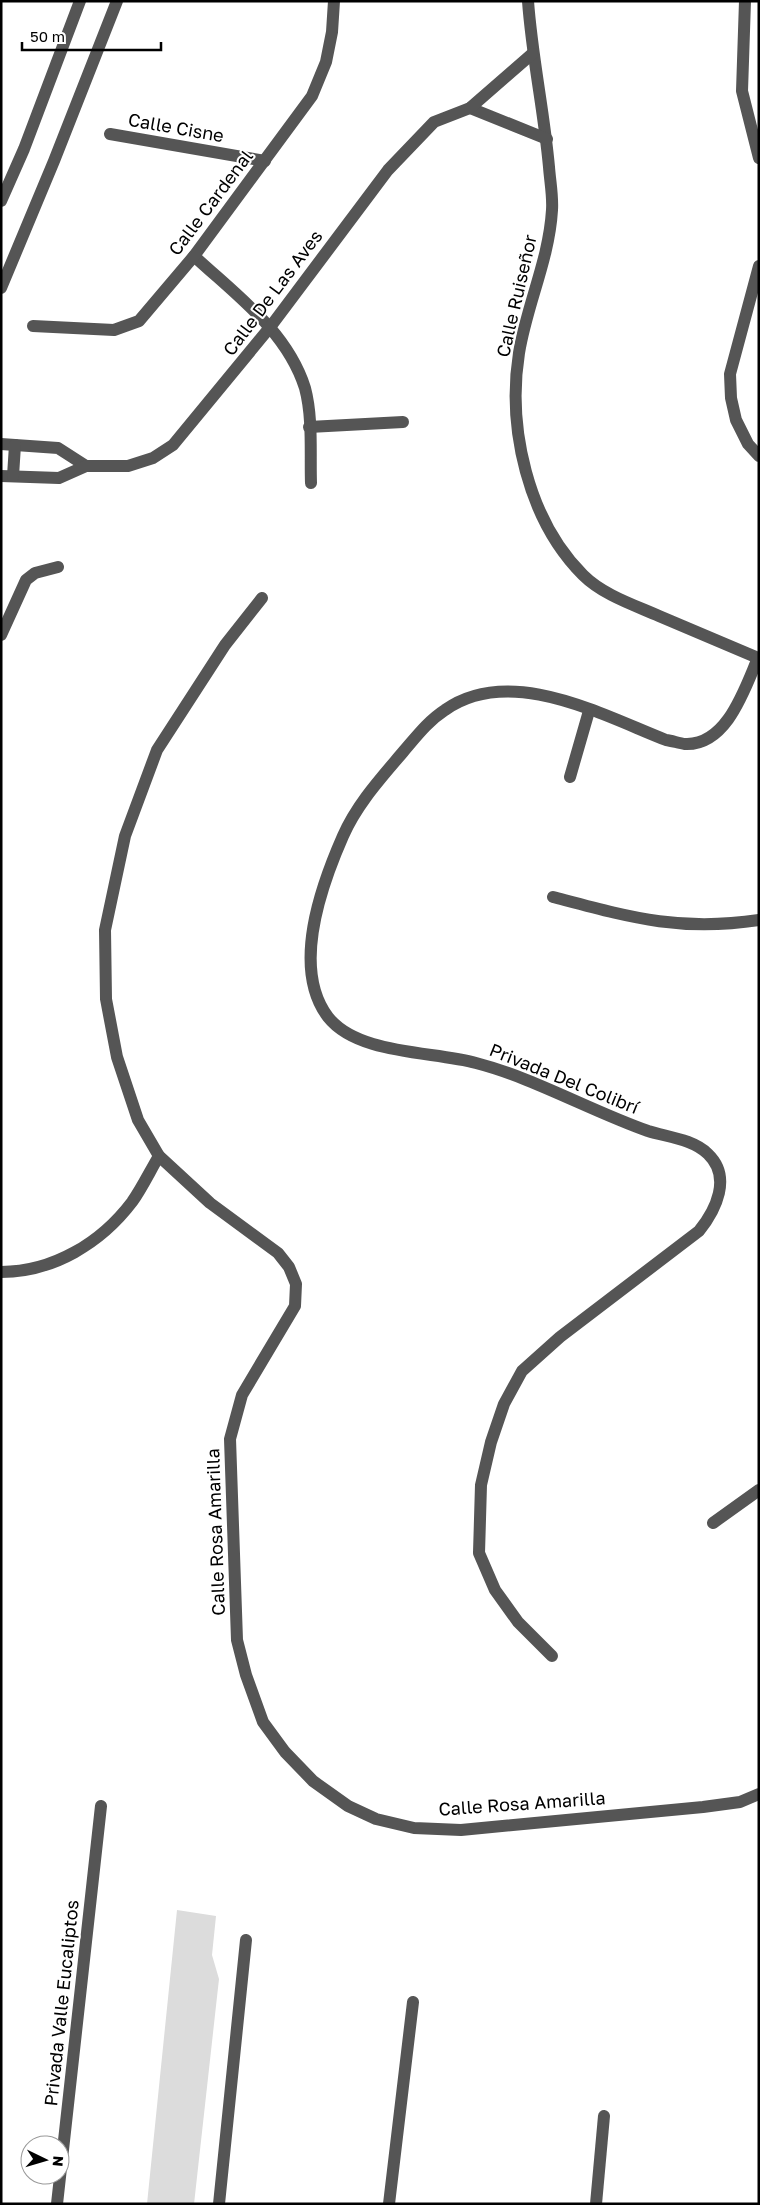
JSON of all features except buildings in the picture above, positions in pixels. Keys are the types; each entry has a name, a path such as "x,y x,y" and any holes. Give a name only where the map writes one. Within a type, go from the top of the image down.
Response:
{"street":[{"path":"1,201 24,149 80,1"},
{"path":"1,288 54,162 117,1"},
{"name":"Calle Cardenal","path":"34,326 114,330 128,326 138,320 194,256 312,96 326,62 332,32 334,1"},
{"name":"Calle Ruiseñor","path":"528,1 532,54 546,139 552,208 548,249 526,319 519,355 516,402 520,449 529,483 541,514 559,544 583,575 615,597 758,658"},
{"path":"745,1 742,91 759,158"},
{"name":"Calle De Las Aves","path":"7,476 59,478 86,466 128,466 153,458 173,445 271,326 388,170 434,122 470,108 532,54"},
{"path":"470,108 546,139"},
{"name":"Calle Cisne","path":"110,134 265,162"},
{"path":"194,256 271,326 294,363 305,389 309,427 311,483"},
{"path":"759,266 730,374 730,398 736,420 748,444 759,456"},
{"path":"309,427 403,422"},
{"path":"1,444 58,448 86,466"},
{"path":"7,476 15,445"},
{"path":"1,635 26,580 35,573 58,567"},
{"name":"Calle Rosa Amarilla","path":"262,598 224,645 157,750 125,836 105,930 106,999 116,1057 138,1120 159,1156 210,1204 278,1253 290,1267 296,1284 295,1306 242,1395 230,1439 237,1640 246,1675 264,1722 285,1752 313,1781 348,1806 376,1819 414,1828 461,1830 664,1810 740,1802 759,1794"},
{"name":"Privada Del Colibrí","path":"552,1656 518,1622 495,1590 479,1553 481,1485 491,1442 504,1404 522,1371 560,1337 699,1232 711,1217 718,1201 720,1182 717,1166 709,1154 698,1147 649,1131 505,1072 475,1062 373,1044 356,1038 341,1029 329,1018 316,997 311,974 311,943 314,918 344,834 373,787 424,727 446,709 470,696 496,691 525,691 549,696 666,740 686,744 703,740 723,726 738,705 758,658"},
{"path":"570,777 589,711"},
{"path":"553,896 639,919 682,925 723,925 759,920"},
{"path":"1,1272 18,1272 52,1263 82,1249 107,1230 132,1201 159,1156"},
{"path":"713,1523 759,1490"},
{"name":"Privada Valle Eucaliptos","path":"57,2204 100,1806"},
{"path":"219,2204 246,1940"},
{"path":"389,2204 413,2002"},
{"path":"596,2204 604,2116"}],"shaded area":[{"path":"177,1910 216,1916 212,1955 219,1979 194,2204 147,2204"}]}
